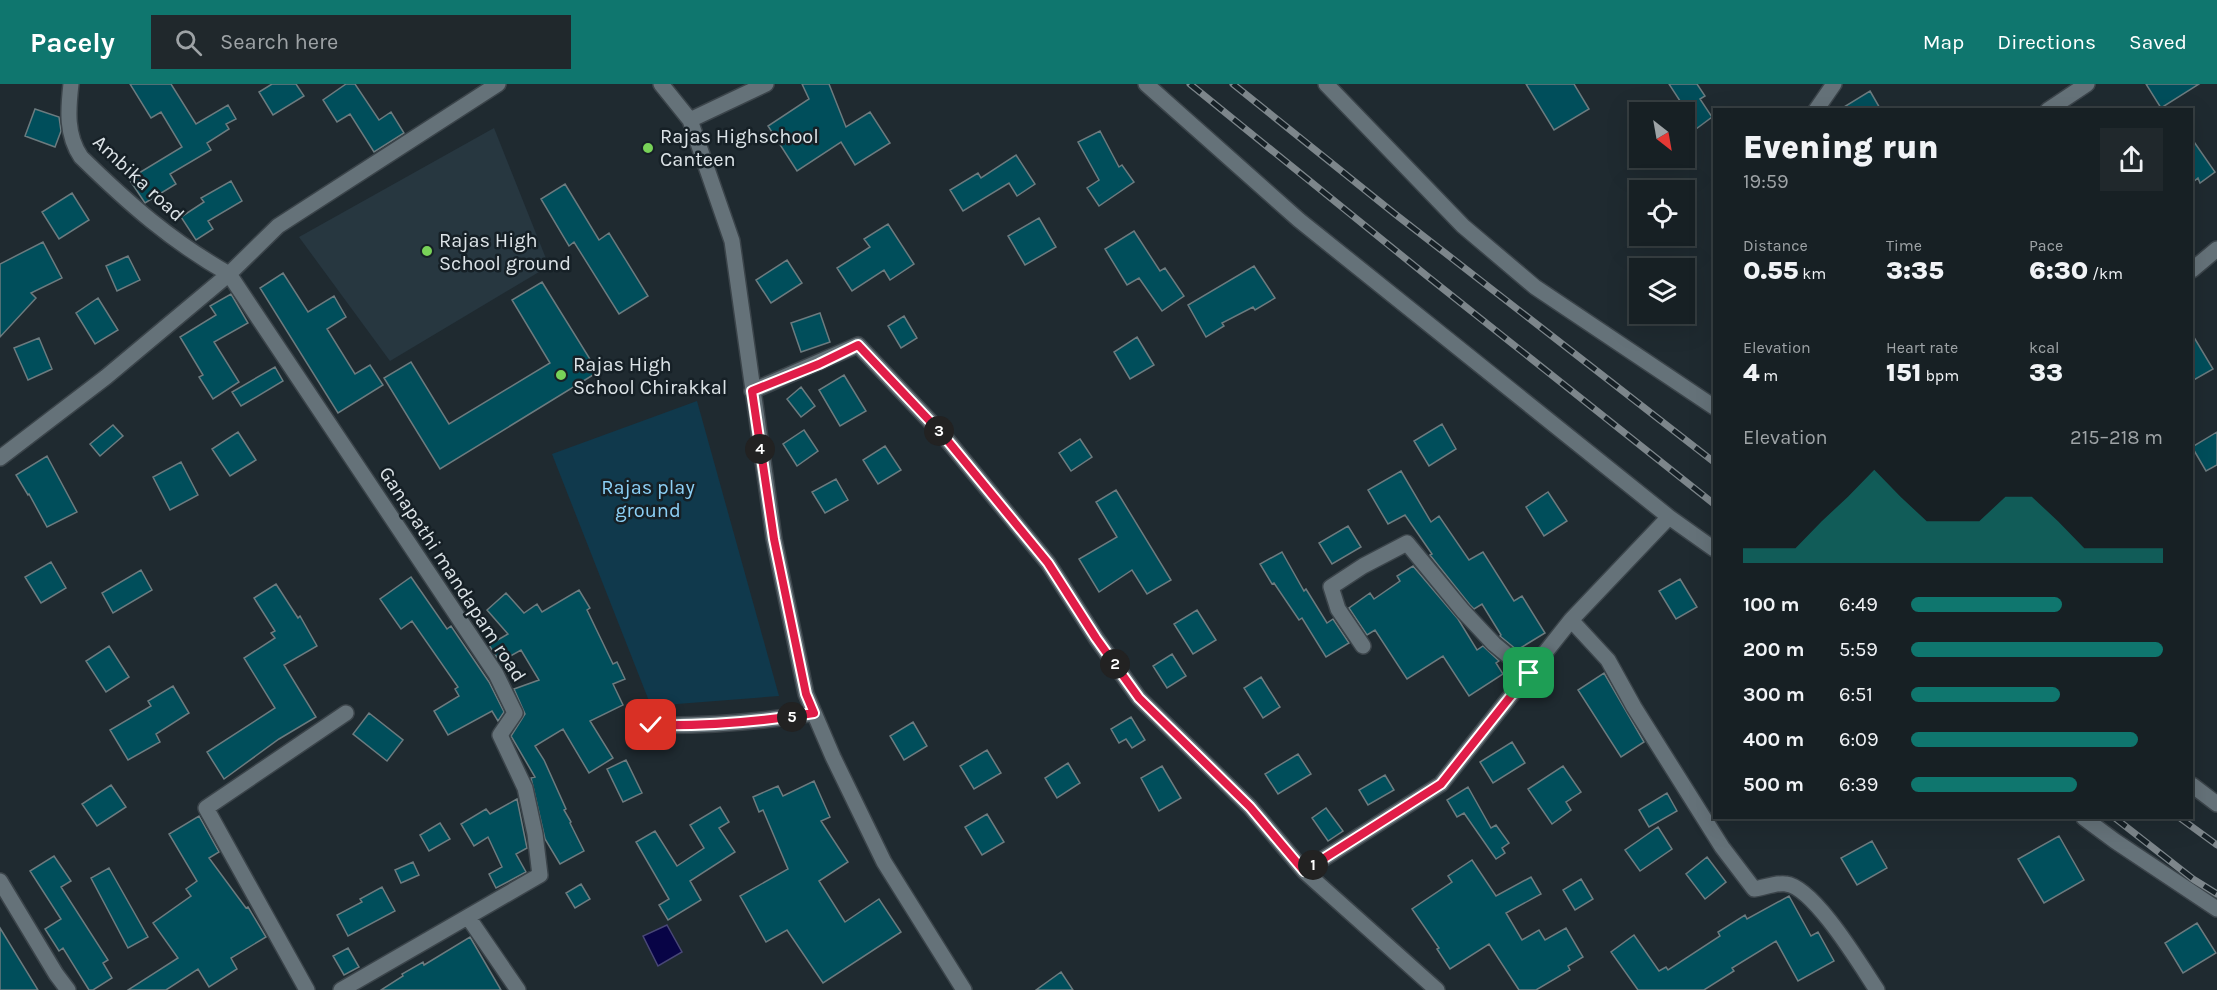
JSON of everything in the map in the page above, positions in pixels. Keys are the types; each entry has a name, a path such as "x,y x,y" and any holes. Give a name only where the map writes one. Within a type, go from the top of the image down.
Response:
{"street":[{"name":"Ambika road","path":"71,84 69,130 75,148 81,157 153,224 194,254 229,274"},
{"path":"0,458 106,377 229,274 278,226 498,84"},
{"path":"661,84 690,120 732,241 774,539 806,694 884,862 964,990"},
{"path":"690,120 766,84"},
{"path":"1146,84 1299,220 1669,517 1713,548"},
{"path":"1326,84 1463,226 1535,287 1713,406"},
{"path":"1817,108 1834,84"},
{"path":"2051,108 2087,84"},
{"path":"2193,269 2217,249"},
{"name":"Ganapathi mandapam road","path":"229,274 496,674 515,713 500,735 525,788 535,834 540,875 341,990"},
{"path":"752,391 819,364 858,345 943,435 1048,563 1096,638 1139,698 1250,807 1304,871 1437,990"},
{"path":"1304,871 1441,784 1571,620 1669,517"},
{"path":"1363,646 1338,609 1331,587 1407,543 1457,604 1494,644 1529,673"},
{"path":"1571,620 1608,660 1634,707 1722,847 1754,889 1786,884 1802,891 1826,916 1877,990"},
{"path":"307,990 206,808 346,713"},
{"path":"651,725 696,726 767,721 814,713"},
{"path":"2193,786 2217,804"},
{"path":"2085,819 2217,909"},
{"path":"0,882 68,990"},
{"path":"468,917 518,990"}],"shaded area":[{"name":"Rajas High School ground","path":"494,128 549,266 390,361 299,237"},
{"path":"667,925 682,952 658,966 643,936"}],"green space":[{"name":"Rajas play ground","path":"697,401 779,696 651,706 552,454"}],"building":[{"path":"130,84 171,84 196,124 228,105 236,119 226,124 229,129 207,143 211,150 170,174 176,184 145,203 129,179 182,147 161,112 151,118"},
{"path":"272,84 296,84 304,96 273,115 259,92"},
{"path":"346,84 355,84 379,120 391,112 404,133 374,152 350,114 337,122 323,100"},
{"path":"802,84 829,84 846,127 870,112 890,143 855,165 841,142 797,171 768,126 809,99"},
{"path":"1526,84 1574,84 1589,109 1554,130"},
{"path":"1669,84 1697,84 1705,96 1700,99 1712,117 1695,130 1695,102 1681,102"},
{"path":"2146,84 2199,84 2161,108"},
{"path":"1870,91 1880,108 1842,108"},
{"path":"35,109 59,117 61,131 55,147 25,136"},
{"path":"1100,131 1119,167 1122,165 1134,182 1099,206 1087,188 1099,180 1078,142"},
{"path":"2193,140 2215,172 2200,183 2198,178 2193,182"},
{"path":"1016,155 1035,184 1017,196 1009,183 963,211 950,190 978,173 981,178"},
{"path":"231,181 242,201 208,221 213,229 196,240 181,217 204,202 201,198"},
{"path":"565,184 599,240 609,233 648,296 619,314 574,242 569,246 541,199"},
{"path":"72,193 89,220 59,239 42,212"},
{"path":"1039,218 1056,247 1025,265 1008,236"},
{"path":"888,224 914,264 890,280 884,270 852,291 837,268 870,247 864,239"},
{"path":"1134,231 1160,271 1165,268 1184,296 1162,311 1139,278 1127,285 1105,249"},
{"path":"43,242 62,278 31,293 36,298 0,337 0,264"},
{"path":"128,256 140,280 117,291 106,266"},
{"path":"787,260 802,283 771,303 756,280"},
{"path":"1254,266 1275,298 1255,310 1253,307 1222,323 1224,326 1206,337 1188,305"},
{"path":"283,273 308,312 334,296 346,317 327,329 355,374 370,365 383,385 338,413 260,288"},
{"name":"Rajas High School Chirakkal","path":"542,282 598,372 440,469 384,378 411,362 449,424 550,363 512,300"},
{"path":"231,294 248,323 214,342 239,382 213,399 199,377 203,375 180,337 216,315 210,306"},
{"path":"98,298 118,330 95,344 76,313"},
{"path":"820,313 830,342 801,352 791,323"},
{"path":"904,316 917,338 901,348 888,326"},
{"path":"2193,336 2213,369 2193,380"},
{"path":"1137,337 1154,365 1130,379 1114,352"},
{"path":"39,338 52,369 28,380 14,348"},
{"path":"275,367 283,381 241,406 232,392"},
{"path":"844,375 866,411 840,426 819,390"},
{"path":"801,387 815,406 801,417 787,399"},
{"path":"1442,424 1456,449 1429,466 1414,441"},
{"path":"113,425 123,436 100,456 90,444"},
{"path":"804,430 818,451 797,466 783,444"},
{"path":"238,432 256,460 230,476 212,449"},
{"path":"2217,432 2217,465 2206,471 2193,446"},
{"path":"1080,439 1092,457 1071,471 1059,453"},
{"path":"885,446 901,470 878,484 863,460"},
{"path":"47,456 77,512 47,527 16,475"},
{"path":"181,462 198,495 170,510 153,477"},
{"path":"1401,471 1431,522 1439,516 1469,560 1483,552 1514,601 1522,596 1545,633 1517,650 1500,636 1482,604 1474,609 1470,605 1430,555 1432,554 1405,515 1388,524 1368,490"},
{"path":"836,479 848,500 825,513 812,492"},
{"path":"1116,490 1171,580 1147,594 1132,570 1099,592 1079,559 1117,537 1096,502"},
{"path":"1548,492 1567,521 1544,536 1526,507"},
{"path":"1348,526 1361,547 1332,564 1319,543"},
{"path":"1282,552 1304,591 1306,589 1327,623 1333,619 1349,643 1326,657 1302,618 1299,620 1260,564"},
{"path":"51,562 66,588 41,603 25,577"},
{"path":"1413,566 1458,619 1477,650 1483,646 1499,661 1496,663 1503,674 1469,696 1443,656 1407,679 1375,630 1367,635 1349,608 1370,593 1374,599 1400,581 1397,576"},
{"path":"141,570 152,590 113,613 102,593"},
{"path":"411,577 447,629 451,626 489,682 504,712 498,721 492,711 448,735 434,711 459,696 455,689 458,687 412,621 401,629 380,599"},
{"path":"1680,579 1697,607 1676,619 1659,591"},
{"path":"276,584 298,618 300,616 317,646 284,665 316,717 279,739 224,779 207,752 275,708 244,658 275,638 271,633 275,631 254,598"},
{"path":"579,590 590,608 587,610 613,664 617,662 625,679 613,684 623,705 590,721 613,758 589,773 563,729 535,746 544,760 566,809 564,810 584,851 560,864 545,839 531,778 535,777 511,736 525,714 514,689 539,680 521,650 500,662 489,645 508,634 487,610 506,593 524,613 537,604 542,612"},
{"path":"1197,610 1216,640 1193,654 1174,624"},
{"path":"109,646 129,677 106,692 86,661"},
{"path":"1172,654 1186,676 1167,688 1153,666"},
{"path":"1604,673 1644,742 1621,757 1578,690"},
{"path":"1261,677 1280,707 1263,718 1244,688"},
{"path":"173,686 189,713 156,734 160,742 128,760 110,730 151,706 148,701"},
{"path":"369,713 403,740 387,761 353,734"},
{"path":"1131,717 1145,740 1132,748 1126,739 1119,743 1111,729"},
{"path":"913,722 927,746 904,760 890,736"},
{"path":"1512,742 1525,763 1493,783 1480,762"},
{"path":"987,750 1001,773 974,789 960,766"},
{"path":"1298,754 1311,774 1278,794 1265,774"},
{"path":"626,760 642,793 623,802 607,769"},
{"path":"1068,763 1080,783 1057,798 1045,778"},
{"path":"1162,766 1181,798 1159,811 1141,778"},
{"path":"1563,766 1581,792 1566,802 1571,810 1552,824 1528,789"},
{"path":"1385,775 1394,790 1368,805 1359,790"},
{"path":"814,781 830,817 821,821 848,862 819,881 845,922 879,899 901,932 823,983 787,930 766,942 740,896 788,869 763,810 759,812 753,797 778,786 783,796"},
{"path":"111,785 126,807 97,826 82,804"},
{"path":"1468,787 1491,828 1496,825 1509,843 1502,848 1505,853 1496,859 1464,813 1457,817 1447,800"},
{"path":"1667,793 1677,811 1649,827 1639,810"},
{"path":"517,799 527,848 516,854 526,872 496,888 489,874 502,867 488,837 474,846 461,824 486,809 490,814"},
{"path":"720,807 729,822 719,828 735,852 690,881 701,900 668,920 659,905 669,899 636,842 655,831 677,866 704,848 690,825"},
{"path":"1326,808 1343,831 1328,841 1312,818"},
{"path":"987,814 1004,842 982,855 965,827"},
{"path":"199,816 219,852 209,858 246,908 248,907 266,937 231,958 237,969 209,987 198,969 166,990 128,990 178,958 153,923 191,896 186,889 197,881 169,834"},
{"path":"440,823 450,839 429,851 420,835"},
{"path":"1658,827 1672,849 1640,871 1625,850"},
{"path":"2059,836 2084,880 2044,903 2018,859"},
{"path":"1872,841 1887,868 1857,885 1841,858"},
{"path":"54,856 71,881 61,887 108,960 103,963 112,978 93,990 89,990 63,948 59,951 45,929 61,919 30,871"},
{"path":"1707,857 1726,882 1705,899 1686,874"},
{"path":"1472,860 1496,896 1531,877 1541,894 1506,913 1522,940 1539,930 1545,940 1566,928 1583,957 1568,966 1570,970 1536,990 1519,990 1489,944 1450,969 1437,949 1439,948 1412,909 1452,882 1448,876"},
{"path":"413,862 419,875 401,883 395,870"},
{"path":"109,868 148,937 128,948 91,878"},
{"path":"1581,879 1593,899 1575,910 1563,890"},
{"path":"581,884 590,899 575,908 566,893"},
{"path":"382,887 395,911 348,936 337,915 362,902 360,899"},
{"path":"1789,896 1811,936 1818,932 1834,961 1798,981 1776,941 1732,968 1734,971 1704,990 1638,990 1611,952 1634,935 1659,971 1666,967 1668,970 1720,936 1718,932 1745,915 1747,919"},
{"path":"2197,923 2216,953 2183,973 2165,943"},
{"path":"0,928 38,990 0,990"},
{"path":"470,937 501,990 381,990 403,976 402,974 423,962 424,965"},
{"path":"348,948 359,967 344,975 333,956"},
{"path":"1061,972 1073,990 1036,990"}],"railway":[{"path":"1190,84 1713,503"},
{"path":"1233,84 1395,214 1713,461"},
{"path":"2116,819 2193,879 2217,894"},
{"path":"2181,819 2217,845"}],"place":[{"name":"Rajas Highschool Canteen","path":"648,148"},
{"name":"Rajas High School ground","path":"427,251"},
{"name":"Rajas High School Chirakkal","path":"561,375"}],"route":[{"path":"651,725 696,726 767,721 814,713 806,694 774,539 752,391 819,364 858,345 943,435 1048,563 1096,638 1139,698 1250,807 1304,871 1385,817 1441,784 1529,673"}]}
